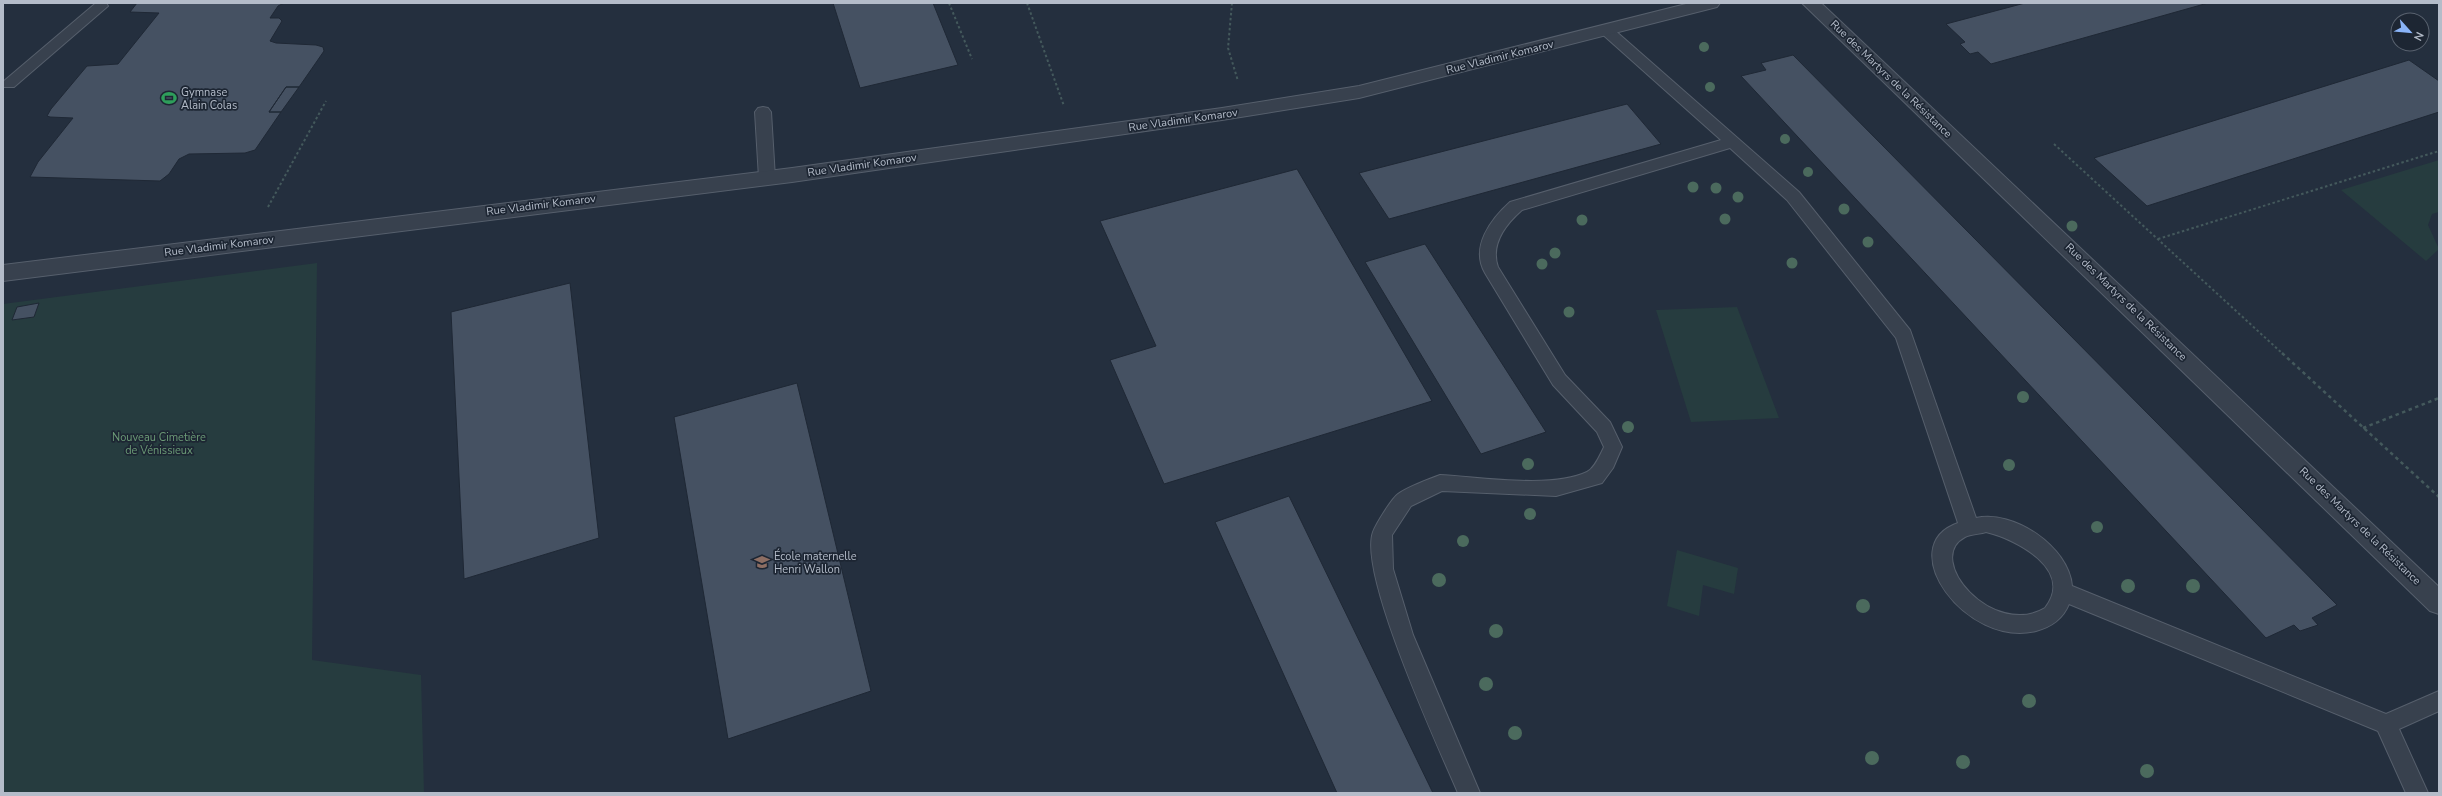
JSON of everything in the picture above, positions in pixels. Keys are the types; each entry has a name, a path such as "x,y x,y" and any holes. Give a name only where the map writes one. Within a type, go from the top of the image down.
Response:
{"street":[{"name":"Rue Vladimir Komarov","path":"3,273 767,178 1199,118 1359,92 1711,3"},
{"name":"Rue des Martyrs de la Résistance","path":"1811,3 1996,177 2439,603"}],"lane":[{"path":"9,84 100,4"},
{"path":"1606,30 1793,196 1904,335 1969,526"},
{"path":"763,112 767,178"},
{"path":"1469,793 1403,635 1383,569 1382,533 1404,500 1440,483 1522,488 1556,488 1595,477 1606,462 1613,447 1604,427 1559,380 1496,278 1488,262 1489,245 1503,216 1516,206 1733,142"},
{"path":"1986,524 2004,527 2023,535 2039,547 2052,561 2061,577 2063,592 2060,606 2050,617 2036,624 2018,625 1999,622 1980,613 1963,601 1950,586 1943,570 1942,555 1945,542 1955,532 1969,526 1986,524"},
{"path":"2063,592 2386,724 2417,793"},
{"path":"2386,724 2439,701"}],"path":[{"path":"949,3 972,59"},
{"path":"1027,3 1075,135"},
{"path":"1232,3 1228,48 1240,86"},
{"path":"249,242 326,102"},
{"path":"2054,144 2439,497"},
{"path":"2158,240 2439,151"},
{"path":"2363,428 2439,398"}],"green space":[{"path":"2439,160 2439,212 2432,214 2428,225 2439,249 2426,261 2341,190"},
{"name":"Nouveau Cimetière de Vénissieux","path":"317,263 312,660 421,675 424,793 3,793 3,304"},
{"path":"1737,307 1779,418 1691,422 1656,310"},
{"path":"1677,550 1738,568 1734,594 1703,585 1699,616 1667,606"}],"building":[{"name":"Gymnase Alain Colas","path":"137,3 284,3 278,6 270,18 279,18 282,21 270,41 276,43 316,45 323,47 324,51 299,87 286,87 269,112 281,112 255,150 245,153 189,154 179,159 169,174 160,181 30,177 38,162 73,118 47,116 51,109 87,66 118,64 159,13 130,12"},
{"path":"833,3 933,3 958,65 860,88"},
{"path":"2025,3 2208,3 1991,64 1978,52 1970,54 1960,44 1965,42 1946,24"},
{"path":"1793,55 2337,605 2312,618 2318,625 2300,631 2294,625 2266,638 1741,76 1766,70 1761,63"},
{"path":"2409,60 2439,81 2439,112 2147,206 2094,158"},
{"path":"286,87 299,87 281,112 269,112"},
{"path":"1627,104 1661,144 1389,219 1359,173"},
{"path":"1297,169 1432,401 1164,484 1110,360 1156,346 1100,221"},
{"path":"1425,244 1546,432 1481,454 1365,262"},
{"path":"570,283 599,538 464,579 451,312"},
{"path":"39,303 34,317 12,320 17,307"},
{"path":"797,383 871,691 728,739 674,417"},
{"path":"1289,496 1433,793 1337,793 1215,522"}],"place":[{"name":"Gymnase Alain Colas","path":"169,98"},
{"name":"École maternelle Henri Wallon","path":"762,562"}]}
